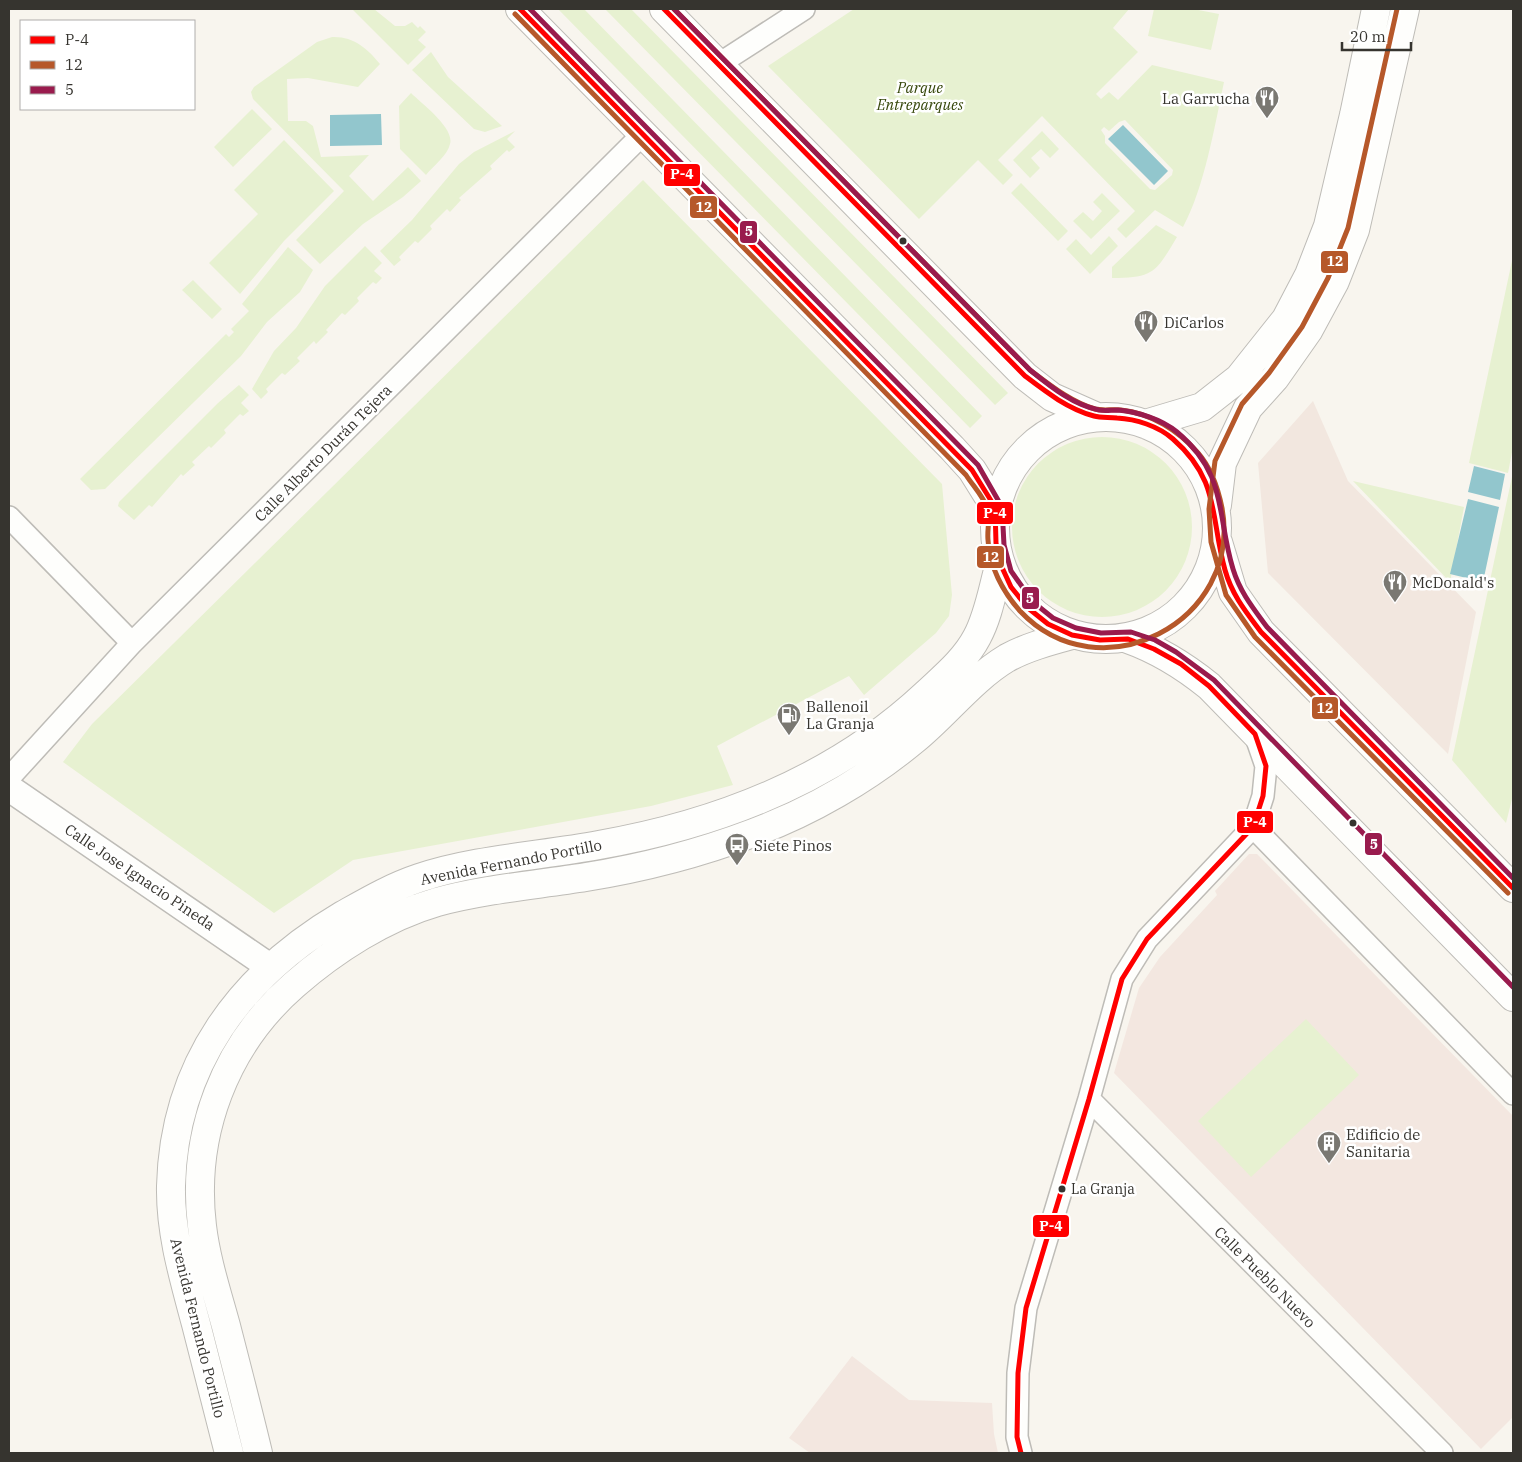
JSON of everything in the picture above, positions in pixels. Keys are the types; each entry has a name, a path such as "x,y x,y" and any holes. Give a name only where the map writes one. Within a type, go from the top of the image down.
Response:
{"main road":[{"path":"520,9 952,448 972,470 995,507"},
{"path":"664,9 1025,376 1052,397 1097,417"},
{"path":"1145,424 1202,407 1239,378 1286,319 1309,275 1328,226 1354,116 1376,9"},
{"path":"1405,9 1355,230 1335,281 1308,331 1275,378 1248,408 1222,463 1216,509 1218,540 1233,592 1261,632 1513,888"},
{"path":"1216,509 1208,481 1192,457 1171,437 1145,424 1121,418 1097,417 1074,421 1053,430 1034,443 1018,460 1006,479 995,507 996,543 1000,563 1011,587 1028,608 1048,624 1072,635 1100,640 1128,638 1156,630 1179,614 1198,593 1207,576 1218,540"},
{"name":"Avenida Fernando Portillo","path":"229,1453 180,1266 171,1188 174,1144 184,1104 198,1067 211,1040 227,1014 270,967 298,944 346,914 390,890 421,878 458,869 602,845 695,822 738,809 808,777 883,729 914,704 955,666 977,637 985,619 1000,563"},
{"name":"Avenida Fernando Portillo","path":"258,1453 209,1263 202,1225 200,1189 201,1162 213,1106 228,1069 242,1044 271,1005 315,967 400,915 434,903 475,894 591,876 641,865 710,847 787,819 847,787 913,741 1006,659 1031,647 1072,635"},
{"path":"1128,638 1154,649 1181,664 1208,686 1513,997"}],"street":[{"path":"719,64 804,9"},
{"name":"Calle Alberto Durán Tejera","path":"9,778 132,643 643,134"},
{"path":"9,517 132,643"},
{"path":"1021,1453 1017,1437 1018,1373 1026,1308 1089,1099 1122,979 1146,939 1254,827 1263,796 1266,766 1255,734"},
{"name":"Calle Jose Ignacio Pineda","path":"9,788 270,967"},
{"path":"1254,827 1513,1094"},
{"name":"Calle Pueblo Nuevo","path":"1089,1099 1442,1453"}],"shaded area":[{"path":"1313,401 1348,481 1476,612 1448,754 1268,573 1258,463"},
{"path":"1249,854 1257,854 1513,1116 1513,1417 1481,1449 1114,1073 1139,988 1160,957 1217,895 1215,891"},
{"path":"852,1356 909,1400 992,1403 994,1434 998,1453 810,1453 789,1438"}],"green space":[{"path":"352,9 374,9 395,26 405,26 412,22 418,28 420,26 426,32 418,40 426,47 408,65"},
{"path":"558,9 584,9 982,416 970,428"},
{"path":"605,9 631,9 1008,393 995,405"},
{"name":"Parque Entreparques","path":"854,9 1129,9 1113,28 1138,52 1096,94 1101,99 1109,92 1118,100 1152,65 1224,82 1203,176 1183,227 1155,210 1126,238 1117,229 1135,211 1042,116 998,160 1013,175 1003,185 978,160 919,219 768,66","holes":["1125,120 1173,170 1172,175 1155,190 1150,189 1105,143 1105,136 1101,130 1104,127 1109,131 1119,122"]},
{"path":"1154,9 1193,9 1219,14 1211,50 1148,36"},
{"path":"332,37 340,37 359,44 380,64 358,87 308,78 287,79 288,121 306,121 313,126 321,157 369,155 349,176 373,201 408,167 421,181 403,197 363,224 320,264 296,240 344,191 253,99 251,92 254,87 317,42"},
{"path":"431,52 448,77 502,126 485,132 474,129 412,70"},
{"path":"411,93 442,123 450,138 449,148 426,175 400,149 399,106"},
{"path":"252,109 272,129 233,167 214,147"},
{"path":"515,131 507,139 515,147 509,152 507,150 490,166 492,169 459,198 461,200 450,212 447,209 430,226 432,229 418,243 415,241 399,257 401,260 394,266 380,251 412,220 459,164 474,152"},
{"path":"1042,131 1059,149 1050,158 1041,149 1031,158 1040,168 1030,178 1013,160"},
{"path":"284,140 334,191 284,241 240,294 209,263 258,214 234,190"},
{"path":"643,180 942,484 952,595 949,616 936,633 864,695 849,676 717,746 733,785 651,806 353,860 274,913 63,762 92,724"},
{"path":"1021,183 1068,231 1058,241 1011,193"},
{"path":"1102,193 1120,211 1091,239 1073,221 1083,212 1093,221 1102,211 1093,202"},
{"path":"1156,225 1177,237 1164,258 1152,271 1145,274 1137,277 1112,278 1112,267"},
{"path":"1109,236 1118,246 1090,274 1066,249 1076,239 1091,255"},
{"path":"365,246 382,263 374,271 382,278 376,284 373,282 357,298 359,301 345,315 342,313 316,344 314,341 297,358 300,361 285,375 282,373 266,389 268,392 261,399 252,389 274,351 296,328 325,286"},
{"path":"288,247 313,270 300,292 267,322 241,356 105,489 91,490 80,479 226,334 229,337 234,332 231,329 249,311 242,304"},
{"path":"1513,256 1513,447 1508,473 1469,463"},
{"path":"193,280 222,309 212,319 182,290"},
{"path":"239,385 249,395 241,403 249,411 243,416 240,414 224,430 226,433 211,448 209,446 192,462 195,465 183,476 181,474 152,507 149,505 134,520 118,506 119,502 218,403"},
{"path":"1093,437 1111,437 1145,447 1166,463 1182,484 1190,509 1192,527 1190,545 1182,570 1166,591 1145,607 1137,610 1111,617 1093,617 1059,607 1032,584 1022,570 1016,553 1012,536 1012,518 1022,484 1045,457 1059,447 1076,441"},
{"path":"1513,472 1513,795 1506,823 1452,760"},
{"path":"1353,481 1464,507 1450,582"},
{"path":"1306,1019 1359,1075 1251,1177 1198,1121"}],"water":[{"path":"381,114 382,145 330,146 330,115"},
{"path":"1123,125 1168,171 1154,185 1108,139"},
{"path":"1474,466 1505,474 1500,500 1468,492"},
{"path":"1468,499 1499,507 1483,582 1450,574"}],"transit line":[{"name":"P-4","path":"520,9 972,470 995,507 996,543 1000,563 1011,587 1028,608 1048,624 1072,635 1100,640 1128,639 1154,649 1181,664 1209,686 1255,734 1266,766 1263,796 1253,827 1147,939 1122,979 1089,1099 1026,1308 1018,1373 1017,1437 1021,1453"},
{"name":"5","path":"530,9 978,465 1002,507 1004,545 1011,571 1033,602 1053,618 1076,628 1101,633 1131,632 1155,640 1176,652 1214,680 1513,987"},
{"name":"P-4","path":"664,9 1025,376 1058,399 1084,413 1097,417 1132,420 1154,427 1167,434 1188,454 1199,469 1206,484 1211,500 1220,551 1231,587 1255,625 1513,888"},
{"name":"12","path":"515,14 966,475 981,496 988,510 989,550 994,569 1008,596 1020,611 1053,636 1088,647 1125,646 1159,634 1188,613 1211,584 1223,548 1222,508 1219,493 1211,472 1198,453 1182,437 1154,419 1132,412 1098,410 1086,406 1061,392 1030,370 674,9"},
{"name":"5","path":"674,9 1030,370 1062,394 1089,408 1133,412 1157,420 1171,427 1193,448 1213,479 1228,549 1239,585 1247,600 1267,627 1513,878"},
{"name":"12","path":"1397,9 1348,228 1328,278 1302,327 1269,373 1242,404 1215,461 1209,509 1211,542 1226,595 1255,637 1508,893"}],"place":[{"name":"La Garrucha","path":"1267,119"},
{"name":"DiCarlos","path":"1146,343"},
{"name":"McDonald's","path":"1395,603"},
{"name":"Ballenoil La Granja","path":"789,736"},
{"name":"Siete Pinos","path":"737,866"},
{"name":"Edificio de Sanitaria","path":"1329,1164"},
{"name":"La Granja","path":"1062,1189"}]}
